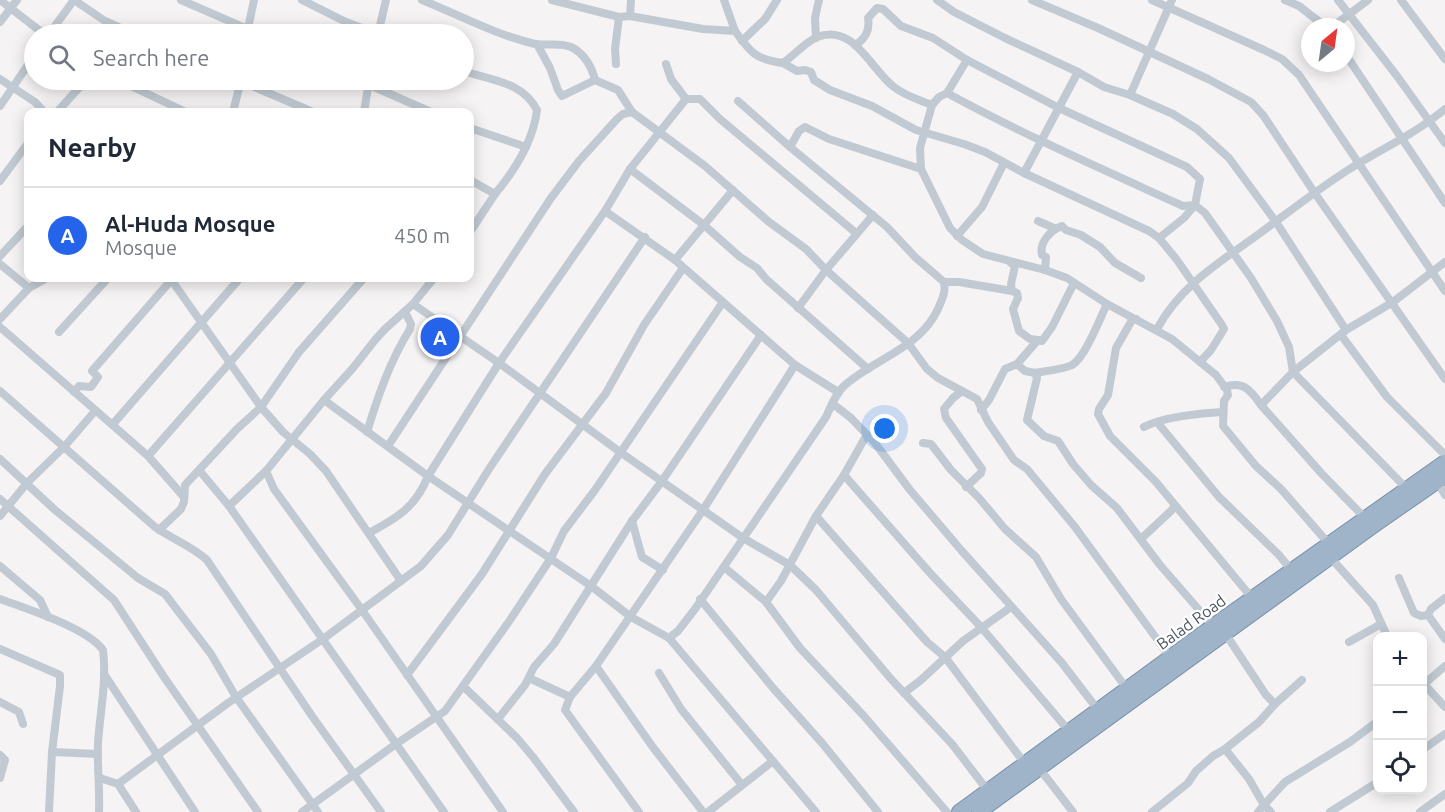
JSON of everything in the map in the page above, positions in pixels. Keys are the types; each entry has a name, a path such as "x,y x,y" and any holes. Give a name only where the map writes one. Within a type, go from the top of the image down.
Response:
{"highway":[{"name":"Balad Road","path":"979,812 1226,633 1330,550 1365,518 1445,462"},
{"name":"Balad Road","path":"959,812 1252,598 1441,479"}],"street":[{"path":"0,0 32,24"},
{"path":"0,22 17,0"},
{"path":"56,24 74,0 112,24"},
{"path":"180,0 231,24"},
{"path":"250,24 254,0"},
{"path":"302,0 351,24"},
{"path":"380,24 386,0"},
{"path":"422,0 474,23 537,44 548,43 570,47 584,58 595,80"},
{"path":"552,0 619,17 630,16 703,29 735,31"},
{"path":"630,16 632,0"},
{"path":"724,0 735,31 748,49 763,60 783,63 797,71 811,72 814,80 820,85 872,106 925,133 964,144 1089,204 1109,211 1159,238 1177,260 1224,329 1214,346 1200,362"},
{"path":"742,41 765,19 777,0"},
{"path":"816,38 815,18 819,0"},
{"path":"937,0 954,12 1104,87 1130,95 1173,114 1210,140 1229,158 1276,222 1343,333 1387,397 1445,455"},
{"path":"1032,0 1208,79 1251,102 1263,115 1445,379"},
{"path":"1152,0 1170,4 1282,59 1299,75 1445,291"},
{"path":"1285,0 1299,6 1314,18"},
{"path":"1338,0 1445,143"},
{"path":"1343,18 1368,0"},
{"path":"1401,0 1445,59"},
{"path":"1130,95 1170,4"},
{"path":"855,45 864,38 869,28 868,18 877,8 883,9 901,26 933,38 967,60 1059,108 1187,167 1200,179 1195,205 1184,218 1159,238"},
{"path":"616,64 615,49 619,17"},
{"path":"783,63 816,38 835,34 855,45 897,89 932,105"},
{"path":"537,44 562,96 595,80 618,90 632,112 661,132 769,222 807,249 826,270 908,343 927,369 938,378 976,399 1014,460 1027,469 1075,527 1170,657"},
{"path":"967,60 948,93 939,97 932,105 920,148 921,169 943,217 957,236 983,254 1045,270 1074,283 1107,304 1157,329 1216,375 1227,390 1223,426 1256,466 1281,489 1330,550 1373,605 1385,632"},
{"path":"666,64 671,79 686,99"},
{"path":"1355,69 1445,203"},
{"path":"0,106 24,71"},
{"path":"1024,173 1078,72"},
{"path":"474,74 513,86 524,93 537,110 534,129 526,147 509,177 474,226"},
{"path":"0,79 41,108"},
{"path":"61,108 77,90"},
{"path":"139,90 178,108"},
{"path":"234,108 238,90"},
{"path":"263,90 304,108"},
{"path":"365,108 368,90"},
{"path":"387,90 423,108"},
{"path":"948,93 1041,142 1183,206 1195,205 1205,213 1251,278 1277,321 1289,347 1293,372 1408,490"},
{"path":"369,534 402,515 422,492 428,476 499,363 605,211 630,169 686,99"},
{"path":"686,99 700,99 728,126 856,233"},
{"path":"669,638 686,622 724,567 833,404 838,392 846,384 921,334 930,324 945,292 944,282 873,215 738,101"},
{"path":"1157,329 1167,310 1191,283 1314,192 1401,140 1445,109"},
{"path":"388,446 552,198 579,161 617,119 623,114 632,112"},
{"path":"790,147 805,127 830,139 921,169"},
{"path":"474,129 526,147"},
{"path":"0,181 24,148"},
{"path":"957,236 982,207 1004,163"},
{"path":"630,169 757,268 766,279 868,369"},
{"path":"474,182 495,194"},
{"path":"675,260 733,190"},
{"path":"605,211 675,260 795,365 838,392"},
{"path":"798,308 826,270 873,215"},
{"path":"1038,221 1054,228 1062,226 1066,230 1081,235 1100,248 1115,263 1141,278"},
{"path":"1045,270 1046,257 1042,255 1041,249 1054,228"},
{"path":"0,256 24,230"},
{"path":"118,784 156,754 323,639 421,566 448,535 539,394 645,237"},
{"path":"1261,405 1293,372 1343,333 1392,302 1445,262"},
{"path":"1011,263 1015,266 1011,284 1012,291"},
{"path":"0,264 29,288"},
{"path":"407,675 482,574 545,474 606,393 644,325 683,268"},
{"path":"0,319 29,288 40,282"},
{"path":"59,332 104,282"},
{"path":"74,392 79,386 91,387 98,377 92,371 168,282"},
{"path":"174,282 261,407 291,440 310,454 326,471 401,581"},
{"path":"113,424 237,282"},
{"path":"148,456 301,282"},
{"path":"159,530 181,509 185,485 237,429 261,407 299,352 360,282"},
{"path":"229,506 266,471 385,329 413,304 431,282"},
{"path":"944,282 959,282 1017,293 1018,298 1013,309 1019,331 1030,339 1042,341 1052,327 1074,283"},
{"path":"302,812 445,711 510,620 550,558 564,531 595,490 723,302"},
{"path":"413,304 743,538 790,565 816,590 904,693 952,744 988,791"},
{"path":"1017,364 1025,371 1035,373 1058,367 1065,368 1078,362 1107,304"},
{"path":"367,432 376,401 392,361 410,329 411,324 405,312"},
{"path":"1136,319 1132,320 1116,348 1108,395 1098,414 1110,436 1156,482 1252,598"},
{"path":"0,327 148,456 184,497"},
{"path":"498,719 529,678 534,667 554,644 632,521 662,481 761,335"},
{"path":"981,410 989,400 1005,369 1017,364 1038,340"},
{"path":"639,812 565,710 570,697 596,666 631,617 703,510 795,365"},
{"path":"1035,373 1038,378 1027,420 1044,436 1058,441 1072,464 1091,485 1117,507 1161,565 1213,626"},
{"path":"1224,387 1235,383 1254,394 1322,474 1365,518"},
{"path":"962,391 944,409 946,418 982,468 981,473 966,488"},
{"path":"0,392 159,530 197,551 207,560 381,812"},
{"path":"324,400 428,476 591,586 631,617 669,638 816,812"},
{"path":"833,404 851,418 875,443 910,490 1062,663 1098,710"},
{"path":"0,516 27,483 64,447 95,411"},
{"path":"1144,427 1154,421 1200,413 1223,412"},
{"path":"1157,422 1220,497 1279,555 1292,571"},
{"path":"766,603 866,436"},
{"path":"923,443 931,444 966,488 979,498 1005,529 1036,557 1061,598 1127,688"},
{"path":"0,459 55,510 138,578 165,594 211,654 236,698 318,812"},
{"path":"199,470 229,506 444,812"},
{"path":"266,471 274,489 362,610 503,812"},
{"path":"844,475 981,627 1069,731"},
{"path":"1441,479 1445,495"},
{"path":"0,499 114,600 258,812"},
{"path":"1142,538 1175,507"},
{"path":"816,516 927,642 945,657 1025,764"},
{"path":"632,521 642,557 663,570"},
{"path":"0,566 40,600 48,617"},
{"path":"724,567 766,603 800,648 863,715 948,812"},
{"path":"1399,578 1414,613 1421,616 1428,615"},
{"path":"1428,615 1431,609 1445,598"},
{"path":"0,599 48,617 93,640 103,650 104,674 98,754 99,812"},
{"path":"700,599 773,688 822,742 878,812"},
{"path":"904,693 963,641 1011,607"},
{"path":"1428,615 1445,639"},
{"path":"1349,642 1381,624"},
{"path":"1226,633 1266,695 1275,704"},
{"path":"0,650 60,675 52,752 49,812"},
{"path":"596,666 652,746 703,812"},
{"path":"1427,681 1445,666"},
{"path":"659,673 681,709 742,785"},
{"path":"104,674 195,812"},
{"path":"529,678 570,697"},
{"path":"1152,812 1188,783 1196,771 1213,756 1259,722 1302,680"},
{"path":"463,686 533,756 574,812"},
{"path":"1425,686 1445,707"},
{"path":"0,702 19,712 23,724"},
{"path":"1257,812 1285,782 1350,742 1373,724"},
{"path":"1427,747 1445,734"},
{"path":"1225,749 1271,812"},
{"path":"52,752 98,754"},
{"path":"0,755 5,760 0,778"},
{"path":"708,812 773,760"},
{"path":"1040,768 1073,812"},
{"path":"100,778 118,784 136,812"},
{"path":"1330,812 1373,785"},
{"path":"1420,812 1445,794"}],"place":[{"name":"Al-Huda Mosque","path":"440,337"}]}
